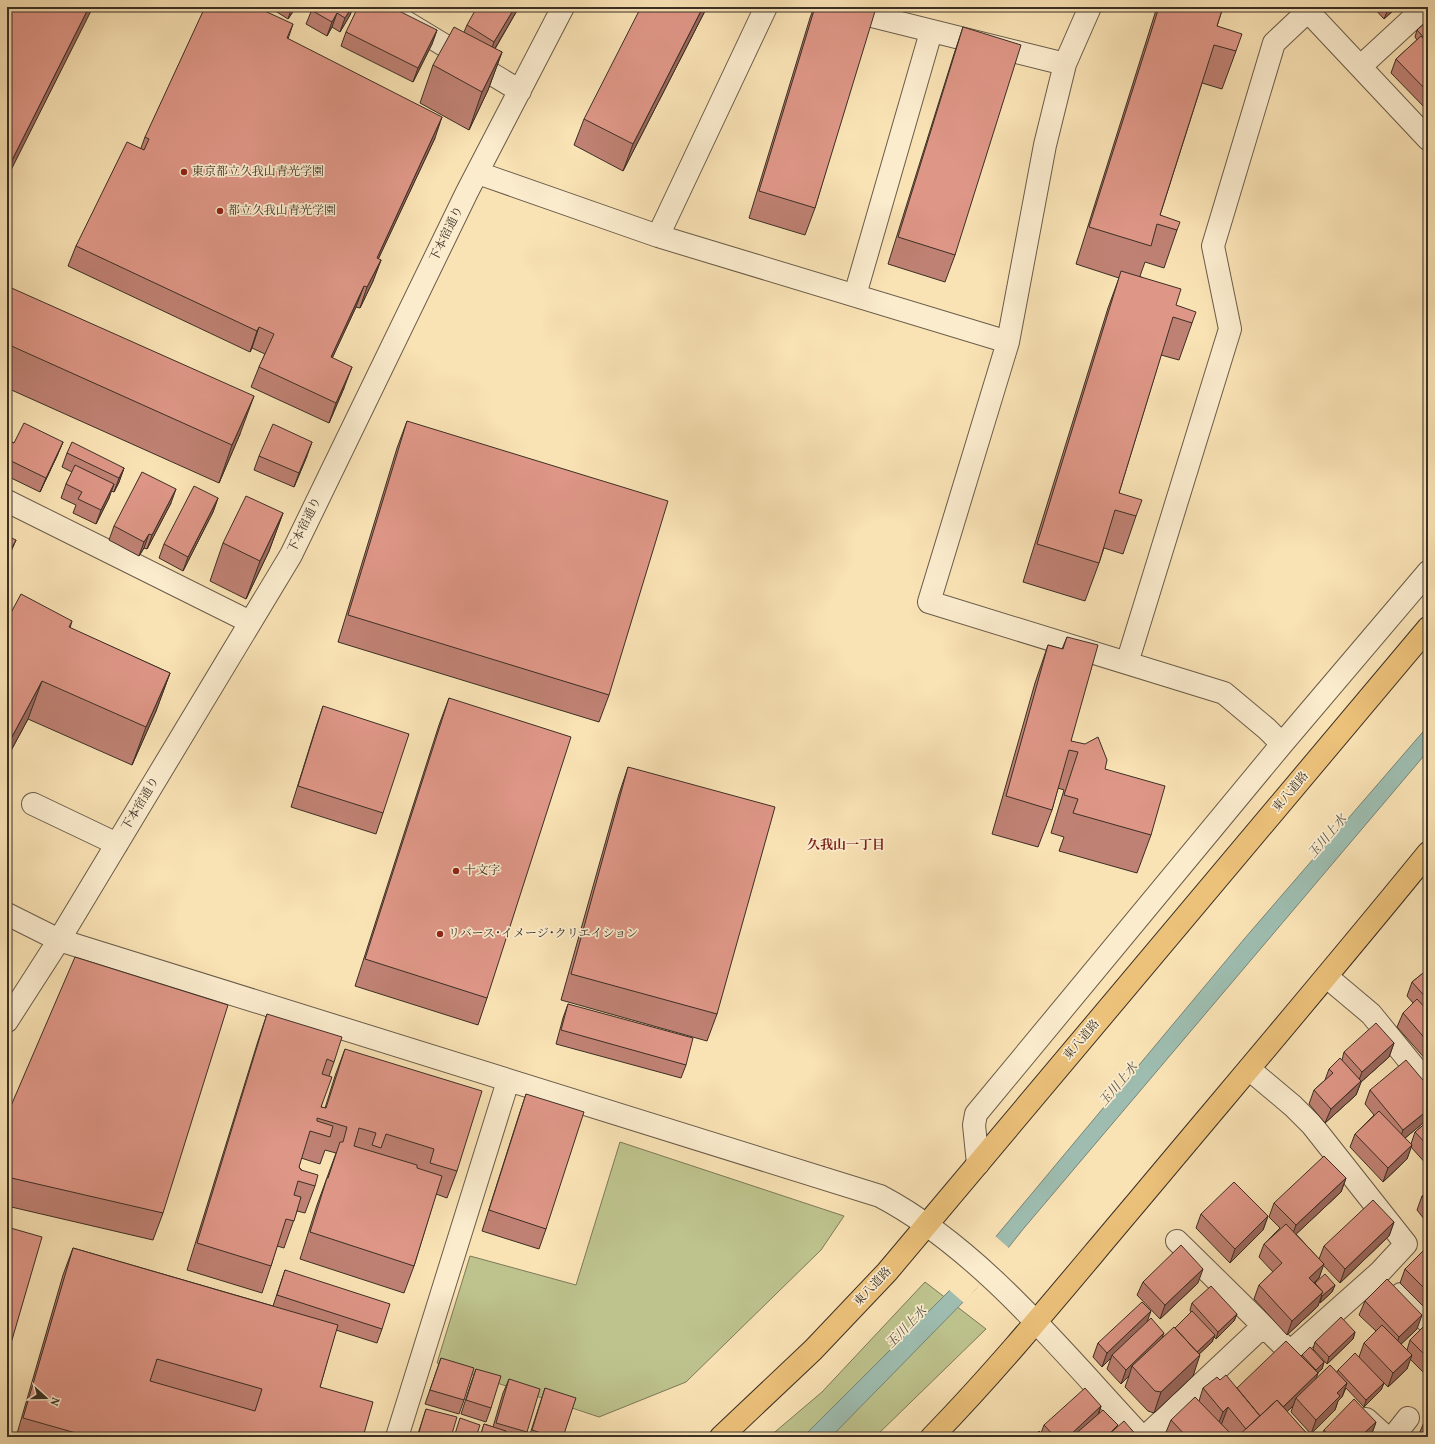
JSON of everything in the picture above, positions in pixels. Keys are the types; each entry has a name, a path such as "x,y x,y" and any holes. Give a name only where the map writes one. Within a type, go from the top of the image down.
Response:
{"main road":[{"name":"東八道路","path":"721,1437 813,1350 887,1272 1428,628"},
{"path":"932,1437 1035,1323 1327,977 1428,854"}],"street":[{"path":"381,7 520,91"},
{"name":"下本宿通り","path":"7,1021 59,940 291,555 467,192 563,7"},
{"path":"658,236 766,7"},
{"path":"836,7 931,32 1065,64"},
{"path":"1090,7 1065,64 1045,145 1008,342 929,602 1224,693 1267,729 1282,744"},
{"path":"1127,663 1230,329 1213,246 1274,43 1306,9 1428,139"},
{"path":"1361,66 1422,15"},
{"path":"855,295 931,32"},
{"path":"478,173 658,236 1008,342"},
{"path":"7,501 250,622"},
{"path":"978,1164 974,1125 976,1114 1282,744 1428,572"},
{"path":"33,804 116,844"},
{"path":"7,914 59,940 880,1196 927,1226 1008,1293 1143,1437 1263,1326"},
{"path":"1327,977 1371,1014 1428,1084"},
{"path":"1177,1241 1290,1352 1380,1272 1406,1244 1312,1125 1293,1106 1249,1069"},
{"path":"398,1437 508,1081"},
{"path":"1380,1272 1428,1322"},
{"path":"1393,1437 1408,1418"},
{"path":"1366,1419 1386,1437"}],"green space":[{"path":"620,1142 844,1216 821,1250 686,1382 599,1417 437,1363 470,1256 576,1285"},
{"path":"925,1282 986,1329 875,1437 769,1437 822,1392"}],"shaded area":[{"path":"1428,726 1428,751 1024,1228 973,1292 831,1437 803,1437 958,1282 1245,938"}],"pier":[{"path":"994,1235 1010,1249 964,1303 948,1289"}],"building":[{"path":"7,7 89,7 7,170"},
{"path":"205,7 256,7 293,24 287,38 442,117 377,258 381,260 367,287 364,286 331,357 352,367 336,403 259,367 274,334 259,327 257,331 76,246 127,142 144,150 149,139 145,137"},
{"path":"313,7 352,7 345,18 337,13 332,22 311,10"},
{"path":"358,7 391,7 437,30 418,68 346,32"},
{"path":"477,7 515,7 494,42 467,25"},
{"path":"641,7 703,7 633,144 584,119"},
{"path":"815,7 876,8 815,208 759,191"},
{"path":"1159,7 1223,7 1217,26 1242,34 1236,51 1214,45 1160,215 1180,222 1177,230 1157,224 1151,246 1089,227"},
{"path":"1427,21 1428,22 1428,42 1417,30"},
{"path":"454,27 502,52 482,92 433,65"},
{"path":"963,27 1021,45 955,255 898,237"},
{"path":"1421,36 1428,44 1428,92 1396,59"},
{"path":"1121,271 1181,289 1176,305 1196,312 1192,323 1173,317 1119,493 1142,500 1136,516 1115,510 1099,563 1037,544"},
{"path":"7,286 254,396 232,445 7,344"},
{"path":"407,421 668,501 609,695 348,615"},
{"path":"24,423 63,442 46,478 7,459 7,440 14,443"},
{"path":"273,424 312,442 299,473 259,456"},
{"path":"72,442 124,468 119,478 67,453"},
{"path":"75,465 114,484 101,510 78,499 82,492 66,484"},
{"path":"142,472 176,489 152,535 149,534 144,542 114,526"},
{"path":"194,486 218,498 188,557 164,544"},
{"path":"246,496 283,513 260,561 223,543"},
{"path":"7,536 16,540 7,557"},
{"path":"21,594 72,621 69,627 170,673 146,727 42,681 7,746 7,620"},
{"path":"1067,637 1098,645 1071,741 1085,744 1098,737 1107,760 1105,769 1165,786 1151,835 1073,813 1078,799 1064,795 1078,752 1069,750 1052,810 1006,796 1048,645 1063,649"},
{"path":"449,698 571,737 487,998 365,959"},
{"path":"323,706 409,734 383,813 298,786"},
{"path":"628,767 775,807 717,1014 571,974"},
{"path":"75,957 228,1005 163,1213 7,1177 7,1115"},
{"path":"1428,969 1428,1000 1412,982"},
{"path":"1417,999 1428,1011 1428,1042 1403,1013"},
{"path":"568,1004 693,1038 686,1065 561,1030"},
{"path":"267,1014 342,1037 334,1062 327,1059 322,1074 332,1077 321,1107 326,1108 345,1049 482,1091 457,1171 430,1163 434,1149 386,1134 381,1148 372,1145 376,1133 359,1128 354,1146 417,1165 417,1168 442,1176 414,1266 310,1232 327,1178 340,1142 343,1142 347,1127 317,1118 317,1121 333,1126 330,1137 310,1131 299,1167 301,1170 318,1175 315,1186 298,1181 294,1195 301,1197 294,1221 286,1219 271,1266 197,1243"},
{"path":"1376,1023 1394,1043 1362,1072 1344,1052"},
{"path":"1340,1058 1361,1081 1331,1109 1314,1090 1333,1073 1329,1069"},
{"path":"1406,1060 1428,1086 1428,1110 1403,1130 1370,1090"},
{"path":"526,1094 584,1112 546,1229 489,1210"},
{"path":"1379,1111 1412,1145 1388,1168 1355,1134"},
{"path":"1428,1121 1428,1146 1415,1132"},
{"path":"1324,1156 1346,1178 1296,1225 1274,1203"},
{"path":"1234,1182 1268,1216 1235,1249 1201,1214"},
{"path":"1428,1191 1428,1204 1422,1196"},
{"path":"1373,1200 1394,1222 1345,1269 1324,1246"},
{"path":"1286,1224 1324,1264 1309,1278 1323,1292 1292,1321 1259,1285 1282,1263 1264,1244"},
{"path":"7,1227 42,1237 7,1357"},
{"path":"1181,1245 1203,1269 1165,1305 1143,1282"},
{"path":"1428,1246 1428,1292 1405,1269"},
{"path":"73,1248 338,1325 320,1387 373,1402 363,1437 90,1437 23,1418","holes":["157,1359 262,1389 255,1411 150,1381"]},
{"path":"285,1270 390,1304 382,1329 277,1295"},
{"path":"1325,1274 1335,1285 1322,1296 1321,1295 1323,1292 1315,1283"},
{"path":"1387,1279 1422,1315 1399,1337 1365,1301"},
{"path":"1211,1286 1237,1314 1218,1332 1192,1303"},
{"path":"1142,1302 1151,1311 1107,1353 1098,1343"},
{"path":"1192,1311 1215,1335 1197,1352 1175,1328"},
{"path":"1341,1317 1355,1332 1329,1357 1315,1342"},
{"path":"1151,1318 1164,1333 1126,1370 1112,1355"},
{"path":"1428,1322 1428,1358 1410,1340"},
{"path":"1382,1325 1412,1355 1393,1373 1364,1343"},
{"path":"1174,1327 1200,1355 1161,1392 1155,1391 1132,1366"},
{"path":"1286,1341 1318,1373 1283,1407 1277,1400 1260,1416 1237,1388"},
{"path":"1310,1347 1324,1362 1316,1370 1302,1355"},
{"path":"1355,1353 1384,1383 1366,1400 1338,1370"},
{"path":"441,1358 474,1368 464,1400 430,1390"},
{"path":"1330,1365 1347,1383 1337,1393 1340,1396 1316,1420 1296,1398"},
{"path":"476,1369 501,1376 491,1408 466,1400"},
{"path":"1226,1375 1260,1416 1246,1429 1228,1407 1223,1412 1203,1388 1217,1377 1220,1380"},
{"path":"509,1379 540,1389 527,1432 496,1423"},
{"path":"545,1388 576,1398 563,1437 553,1437 532,1430"},
{"path":"1085,1388 1101,1406 1068,1437 1055,1437 1044,1425"},
{"path":"1195,1397 1233,1436 1232,1437 1187,1437 1171,1420"},
{"path":"1354,1399 1376,1422 1360,1437 1330,1437 1324,1430"},
{"path":"1277,1400 1310,1437 1237,1437"},
{"path":"426,1409 457,1417 451,1437 436,1437 419,1432"},
{"path":"1103,1410 1118,1425 1106,1437 1072,1437"},
{"path":"1428,1417 1428,1424 1425,1420"},
{"path":"460,1418 480,1425 476,1437 454,1437"},
{"path":"1124,1421 1138,1437 1106,1437"},
{"path":"484,1424 506,1431 504,1437 480,1437"},
{"path":"1039,1431 1045,1437 1034,1437"},
{"path":"511,1432 523,1437 509,1437"}],"place":[{"name":"東京都立久我山青光学園","path":"184,172"},
{"name":"都立久我山青光学園","path":"220,211"},
{"name":"十文字","path":"456,871"},
{"name":"リバース･イメージ･クリエイション","path":"440,934"}],"district":[{"name":"久我山一丁目","path":"846,846"}],"water label":[{"name":"玉川上水","path":"1328,837"},
{"name":"玉川上水","path":"1119,1085"},
{"name":"玉川上水","path":"907,1328"}]}
